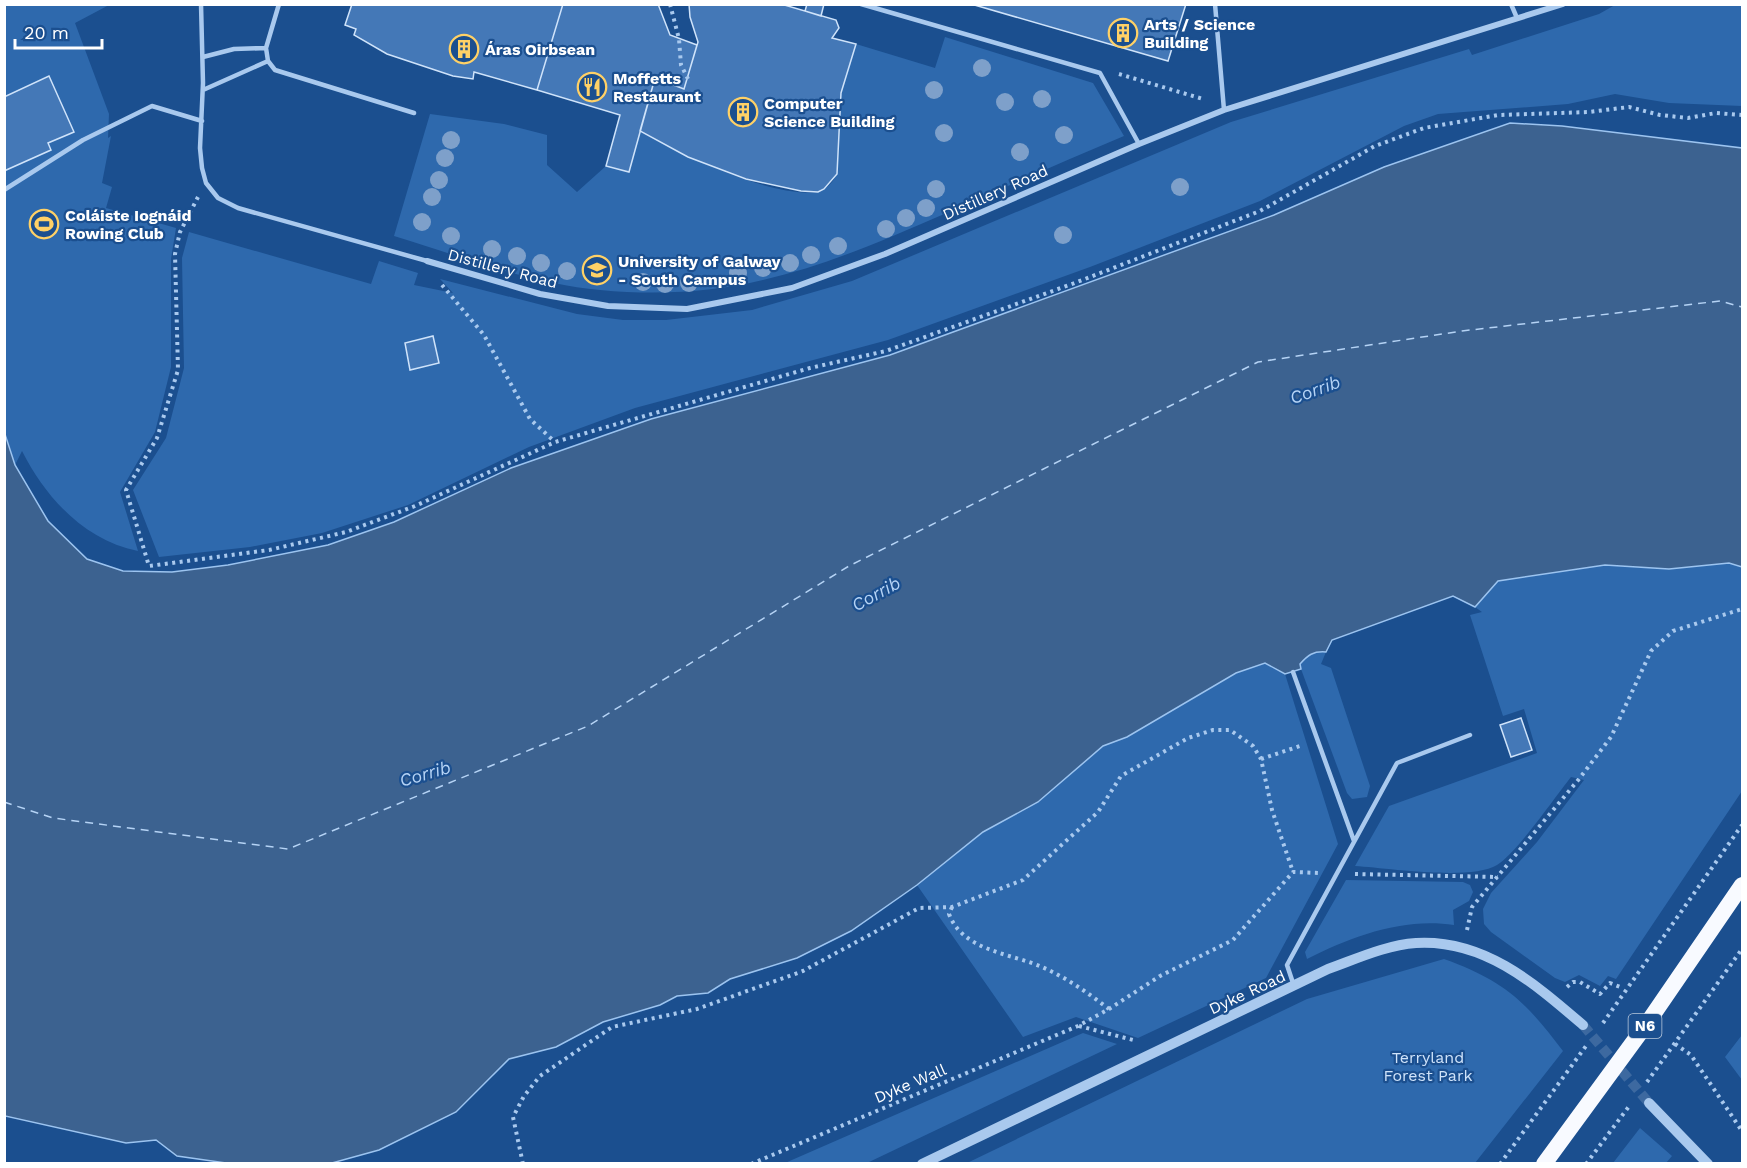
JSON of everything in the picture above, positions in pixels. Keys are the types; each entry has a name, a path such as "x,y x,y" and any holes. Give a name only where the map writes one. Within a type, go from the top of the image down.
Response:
{"highway":[{"name":"N6","path":"1544,1164 1648,1022 1743,885"}],"street":[{"name":"Distillery Road","path":"427,261 540,294 608,306 687,309 792,288 885,254 1139,144 1224,110 1563,4"},
{"name":"Dyke Road","path":"922,1164 1294,986 1374,952 1414,943 1439,943 1463,947 1494,958 1526,978 1583,1025"},
{"path":"1649,1103 1708,1164"}],"lane":[{"path":"201,4 203,90 200,148 206,183 218,198 238,208 427,261"},
{"path":"279,4 266,48 268,61 276,70 414,113"},
{"path":"861,4 1100,73 1139,144"},
{"path":"1215,4 1224,110"},
{"path":"1511,4 1516,18"},
{"path":"203,57 234,49 266,48"},
{"path":"203,90 268,61"},
{"path":"4,190 83,140 152,106 202,121"},
{"path":"1293,672 1354,841"},
{"path":"1294,986 1287,965 1397,763 1470,735"}],"path":[{"path":"670,4 680,39 681,65 688,79"},
{"path":"1100,73 1122,74 1190,94 1224,110"},
{"path":"206,183 180,232 175,254 178,370 157,438 126,490 149,566 269,550 346,532 415,506 555,442 810,368 886,351 1072,284 1260,211 1375,146 1424,128 1498,115 1589,112 1629,107 1660,115 1688,118 1716,113 1743,115"},
{"path":"438,280 484,335 530,419 555,442"},
{"path":"1472,907 1498,878 1611,736 1651,651 1673,631 1743,609"},
{"path":"523,1164 513,1117 524,1096 540,1076 612,1027 697,1009 803,970 919,908 952,907 1023,880 1098,812 1121,776 1188,738 1213,730 1230,730 1253,746 1261,759 1272,810 1293,872 1498,878"},
{"path":"1261,759 1318,739"},
{"path":"1598,1029 1743,825"},
{"name":"Dyke Wall","path":"751,1164 1078,1026 1160,976 1233,940 1293,872"},
{"path":"952,907 949,914 954,927 966,938 979,945 1042,967 1082,988 1109,1009"},
{"path":"1641,1090 1743,949"},
{"path":"1568,986 1573,982 1581,982 1600,994 1610,983 1620,987"},
{"path":"1078,1026 1131,1039 1153,1053"},
{"path":"1500,1164 1591,1039"},
{"path":"1675,1044 1690,1055 1743,1131"},
{"path":"1587,1164 1634,1099"}],"green space":[{"path":"4,5 109,5 75,23 109,114 108,138 111,136 102,183 112,187 106,208 176,228 171,259 171,367 155,432 120,492 138,551 100,537 69,514 43,485 22,451 15,465 5,431"},
{"path":"1615,5 1742,5 1742,106 1669,103 1615,94 1568,104 1438,114 1404,126 1260,201 1090,267 888,340 635,408 529,447 408,505 322,533 250,547 159,557 133,490 166,438 184,368 182,258 189,232 371,284 379,261 418,273 414,285 453,293 440,279 577,314 623,320 666,320 752,310 852,281 1231,122 1469,49 1472,55 1599,14"},
{"path":"945,37 1093,83 1124,136 905,231 821,263 780,276 695,291 649,293 574,287 521,276 394,236 430,114 504,124 547,135 547,165 577,192 606,166 629,172 640,131 702,162 751,181 798,192 817,192 829,185 837,174 841,93 856,44 935,68"},
{"path":"1729,563 1742,567 1742,791 1616,979 1608,976 1600,986 1579,975 1565,982 1555,978 1491,932 1484,924 1483,909 1491,893 1537,842 1584,780 1571,777 1505,859 1485,870 1449,873 1355,866 1389,806 1537,753 1524,709 1503,716 1470,615 1482,612 1475,607 1498,581 1605,565 1669,569"},
{"path":"1326,652 1321,664 1331,668 1370,786 1367,797 1352,799 1347,793 1301,669 1300,664 1311,653"},
{"path":"1265,663 1285,674 1338,844 1266,978 1138,1038 1076,1017 1023,1037 917,885 983,832 1038,802 1103,746 1127,737 1237,673"},
{"path":"1346,880 1463,882 1470,885 1473,892 1469,901 1453,910 1454,925 1416,924 1379,930 1307,959 1305,952"},
{"name":"Terryland Forest Park","path":"1444,959 1483,976 1512,995 1537,1019 1563,1051 1475,1163 967,1163 1307,999"},
{"path":"1083,1033 1117,1044 867,1163 785,1163"},
{"path":"1742,1035 1742,1080 1725,1057"},
{"path":"1640,1128 1672,1156 1666,1163 1613,1163"}],"water":[{"name":"Corrib","path":"1510,123 1562,126 1742,148 1742,567 1729,563 1669,569 1605,565 1498,581 1475,607 1453,596 1332,640 1326,652 1311,654 1300,664 1301,669 1285,674 1265,663 1236,673 1127,737 1103,746 1038,802 983,832 917,885 851,931 797,958 730,979 708,993 677,996 660,1005 603,1022 556,1047 509,1059 456,1112 379,1150 332,1163 233,1164 177,1156 156,1140 126,1143 5,1116 4,431 15,465 48,521 87,559 123,571 172,572 228,565 328,545 394,522 511,468 651,419 890,355 1274,215 1384,167"}],"building":[{"name":"Áras Oirbsean","path":"352,4 563,4 537,90 474,72 473,79 453,76 387,54 354,35 356,29 345,25"},
{"path":"563,4 658,4 670,35 697,45 684,89 655,78 629,172 606,166 620,115 537,90"},
{"name":"Computer Science Building","path":"689,4 781,4 836,20 839,28 832,38 856,44 841,93 837,174 824,189 818,192 801,191 746,179 688,157 640,131 655,78 684,89 698,42 690,17"},
{"path":"807,4 824,4 821,16 805,11"},
{"name":"Arts / Science Building","path":"971,4 1186,4 1168,61"},
{"path":"49,76 74,132 48,143 51,150 4,171 4,97"},
{"path":"433,336 439,363 410,370 405,343"},
{"path":"1521,718 1532,750 1511,757 1500,725"}],"ferry route":[{"path":"4,802 53,818 288,849 588,726 849,566 1258,362 1462,331 1720,301 1742,307"}],"tunnel":[{"path":"1583,1025 1649,1103"}],"place":[{"name":"Arts / Science Building","path":"1123,33"},
{"name":"Áras Oirbsean","path":"464,49"},
{"name":"Moffetts Restaurant","path":"592,87"},
{"name":"Computer Science Building","path":"743,112"},
{"name":"Coláiste Iognáid Rowing Club","path":"44,224"},
{"name":"University of Galway - South Campus","path":"597,270"}]}
